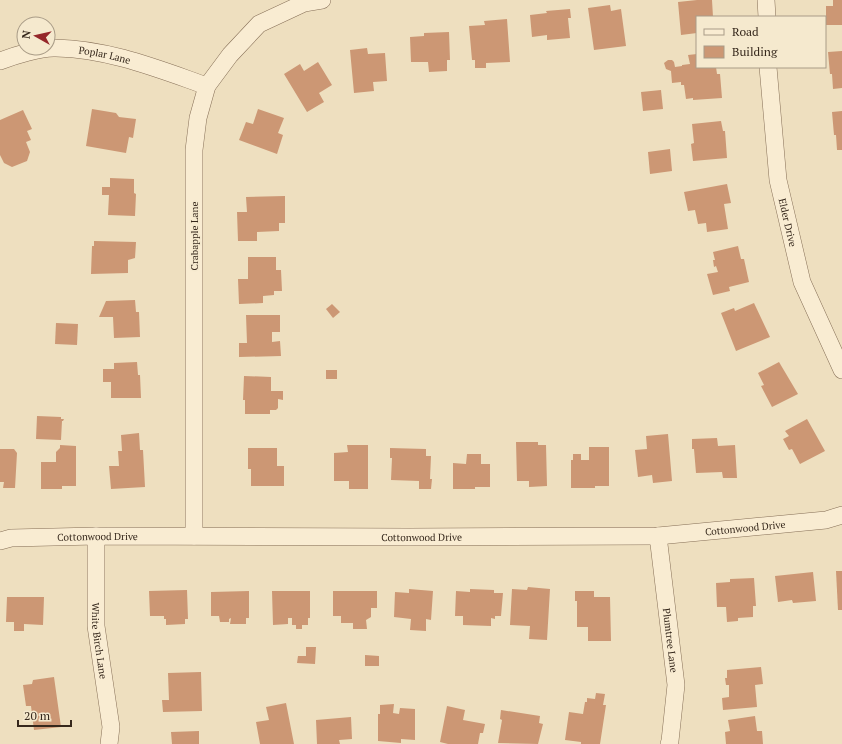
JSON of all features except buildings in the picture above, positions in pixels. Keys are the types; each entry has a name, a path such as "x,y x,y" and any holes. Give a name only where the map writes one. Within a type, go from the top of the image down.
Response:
{"street":[{"name":"Crabapple Lane","path":"194,536 194,150 198,118 207,86 230,55 259,24 304,4 322,0"},
{"path":"766,0 767,16"},
{"name":"Poplar Lane","path":"0,61 13,56 55,48 101,52 149,66 207,86"},
{"name":"Elder Drive","path":"768,68 778,180 802,282 842,370"},
{"name":"Cottonwood Drive","path":"0,541 11,538 96,536 658,536 826,520 842,515"},
{"name":"White Birch Lane","path":"96,536 96,626 111,727 109,744"},
{"name":"Plumtree Lane","path":"658,536 676,685 669,744"}]}
